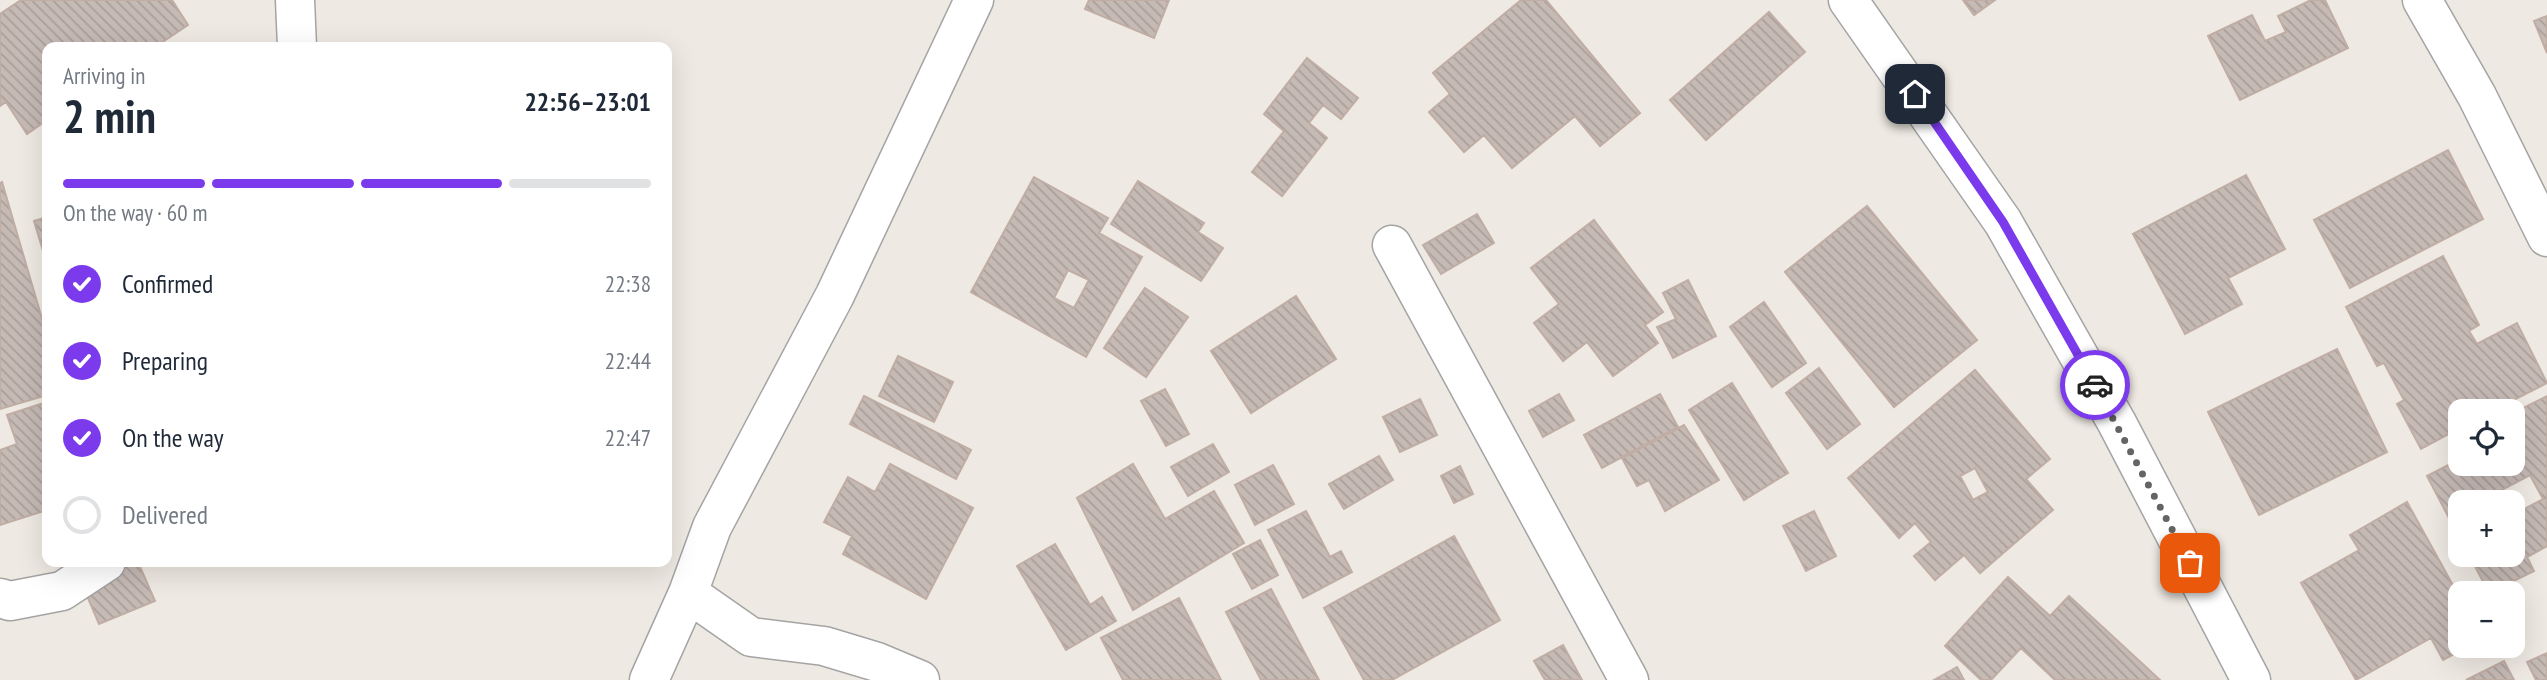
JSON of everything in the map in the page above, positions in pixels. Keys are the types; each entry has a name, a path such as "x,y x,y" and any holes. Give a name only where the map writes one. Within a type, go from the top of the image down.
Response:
{"street":[{"path":"295,0 297,42"},
{"path":"649,680 688,593 712,527 835,295 974,0"},
{"path":"1848,0 2003,222 2117,423 2251,680"},
{"path":"2421,0 2477,96 2547,237"},
{"path":"1392,246 1629,680"},
{"path":"0,597 10,601 62,591 98,567"},
{"path":"688,593 751,637 824,646 877,662 920,680"}],"building":[{"path":"21,0 172,0 188,25 162,42 42,42 42,124 27,134 6,102 0,106 0,14"},
{"path":"1089,0 1169,0 1154,38 1085,9"},
{"path":"1521,0 1546,0 1640,113 1600,146 1575,116 1512,168 1484,135 1464,152 1429,112 1450,94 1433,73"},
{"path":"1963,0 1995,0 1974,15"},
{"path":"2311,0 2325,0 2348,48 2240,100 2208,36 2252,15 2265,41 2286,32 2278,16"},
{"path":"1769,12 1805,52 1706,140 1670,100"},
{"path":"2547,16 2547,53 2534,21"},
{"path":"1307,58 1358,98 1341,119 1323,105 1309,123 1327,138 1282,196 1252,172 1284,131 1264,114"},
{"path":"2448,150 2483,219 2350,288 2314,220"},
{"path":"2246,175 2285,249 2228,278 2242,304 2185,334 2133,234"},
{"path":"1034,177 1108,218 1099,233 1142,257 1086,357 971,292","holes":["1068,270 1089,280 1074,308 1054,298"]},
{"path":"1138,181 1204,223 1198,232 1223,248 1201,281 1111,224"},
{"path":"2,182 42,319 42,396 0,409"},
{"path":"1867,206 1977,340 1894,407 1785,272"},
{"path":"1477,214 1494,243 1441,274 1423,245"},
{"path":"42,219 42,247 34,221"},
{"path":"1594,220 1663,312 1645,325 1658,343 1613,376 1587,342 1563,361 1534,323 1559,304 1531,268"},
{"path":"2443,256 2479,325 2469,331 2477,344 2517,323 2547,383 2516,399 2448,399 2448,434 2421,449 2397,404 2404,400 2384,363 2377,366 2346,307"},
{"path":"1688,280 1716,336 1673,358 1657,327 1676,319 1663,293"},
{"path":"1145,288 1188,317 1146,377 1104,348"},
{"path":"1296,296 1336,359 1251,413 1211,351"},
{"path":"1764,302 1806,363 1772,387 1730,327"},
{"path":"2337,349 2387,452 2259,515 2208,412"},
{"path":"898,356 953,382 934,422 879,396"},
{"path":"1819,368 1860,424 1827,449 1786,393"},
{"path":"1975,370 2050,459 2026,479 2053,510 1980,573 1964,555 1935,580 1914,556 1931,542 1915,523 1899,538 1848,478","holes":["1975,468 1988,492 1973,500 1960,476"]},
{"path":"1732,383 1788,473 1744,500 1689,410"},
{"path":"1165,389 1189,434 1166,446 1141,401"},
{"path":"1559,394 1574,420 1543,437 1529,411"},
{"path":"1660,394 1678,427 1602,468 1584,435"},
{"path":"864,396 971,450 956,479 850,424"},
{"path":"2547,396 2547,546 2527,557 2534,571 2514,581 2483,581 2475,567 2525,567 2525,509 2543,499 2530,475 2502,490 2448,490 2448,516 2427,476 2448,465 2448,476 2525,476 2525,407"},
{"path":"1420,399 1437,435 1400,452 1383,417"},
{"path":"42,404 42,512 0,525 0,450 17,444 7,415"},
{"path":"1684,425 1719,480 1665,511 1649,480 1637,486 1622,458"},
{"path":"1213,444 1229,472 1188,496 1171,467"},
{"path":"1379,456 1393,480 1344,509 1329,484"},
{"path":"890,464 973,508 926,599 843,554 852,536 824,522 848,477 875,492"},
{"path":"1133,464 1165,519 1214,491 1244,543 1133,610 1077,498"},
{"path":"1273,465 1294,504 1255,525 1235,485"},
{"path":"1460,466 1473,494 1454,503 1441,476"},
{"path":"2407,502 2451,581 2448,581 2448,657 2443,660 2431,638 2356,680 2301,583 2359,550 2350,535"},
{"path":"1306,511 1330,557 1341,551 1352,572 1303,598 1268,530"},
{"path":"1814,511 1836,556 1806,571 1783,526"},
{"path":"1454,536 1500,620 1392,680 1364,680 1324,608"},
{"path":"1260,540 1278,575 1252,589 1233,554"},
{"path":"1055,544 1090,605 1102,597 1116,621 1066,650 1017,566"},
{"path":"123,567 140,567 155,601 99,624 82,584"},
{"path":"2008,577 2050,616 2069,596 2160,680 2055,680 2021,648 1991,680 1981,680 1945,646"},
{"path":"1271,589 1319,680 1261,680 1226,612"},
{"path":"1179,598 1221,680 1123,680 1101,638"},
{"path":"1563,645 1582,680 1545,680 1534,661"},
{"path":"2547,653 2547,680 2536,680 2527,662"},
{"path":"2504,661 2514,680 2466,680"},
{"path":"1957,667 1964,680 1934,680"}],"way so far":[{"path":"2095,385 2190,563"}],"route":[{"path":"1915,94 2003,222 2095,385"}]}
